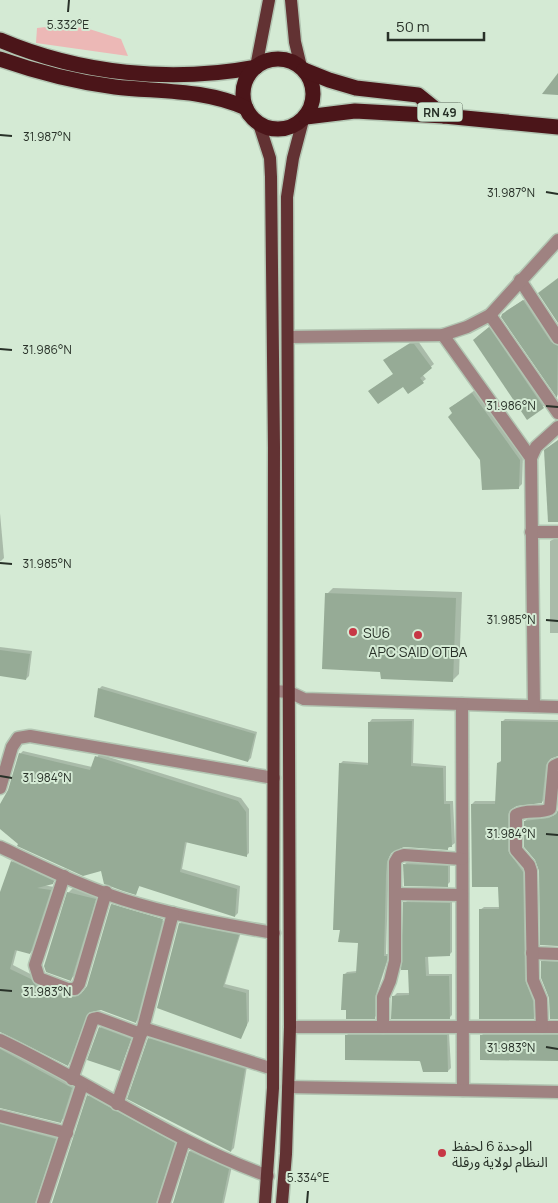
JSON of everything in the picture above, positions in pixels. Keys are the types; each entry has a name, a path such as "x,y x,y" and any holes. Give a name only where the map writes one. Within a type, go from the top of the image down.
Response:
{"highway":[{"path":"0,40 40,56 114,70 188,76 256,67 274,59 283,59 302,68 312,83 314,98 304,118 293,126 282,129 270,128 260,124 246,108 220,97 74,80 35,71 0,59"},
{"path":"246,108 243,90 250,74 256,67"},
{"name":"RN 49","path":"302,68 328,80 356,88 418,95 444,116"},
{"name":"RN 49","path":"304,118 355,111 444,116 558,127"}],"main road":[{"path":"256,67 269,0"},
{"path":"291,0 295,42 302,68"},
{"path":"282,1203 290,1027 288,197 292,158 304,118"},
{"path":"260,124 268,149 271,177 274,691 273,1069 265,1203"}],"street":[{"path":"289,337 443,335 467,327 490,315 558,240"},
{"path":"520,280 554,321 558,338"},
{"path":"490,315 558,413"},
{"path":"443,335 531,458"},
{"path":"534,706 530,532 531,458 536,447 558,427"},
{"path":"530,532 558,532"},
{"path":"274,691 288,699"},
{"path":"274,705 288,699 304,699 558,707"},
{"path":"462,704 463,1090"},
{"path":"0,788 12,747 18,738 30,736 274,778"},
{"path":"542,1027 541,999 533,980 531,871 529,865 516,850 514,821 516,815 520,812 545,812 550,809 552,772 554,766 558,764"},
{"path":"0,847 64,876 137,904 274,933"},
{"path":"382,1027 383,997 390,981 395,961 395,862 398,857 404,855 462,859"},
{"path":"64,876 35,965 39,978 68,989 75,989 80,984 106,892"},
{"path":"395,894 462,896"},
{"path":"117,1104 142,1031 173,913"},
{"path":"532,953 558,954"},
{"path":"44,1203 66,1133 93,1019 98,1018 273,1069"},
{"path":"290,1027 558,1027"},
{"path":"0,1040 184,1140 235,1164 268,1176"},
{"path":"288,1087 558,1092"},
{"path":"0,1116 66,1133"},
{"path":"164,1203 184,1140"}],"shaded area":[{"path":"55,26 86,28 121,39 128,56 36,43 37,28"}],"building":[{"path":"558,73 558,95 542,94"},
{"path":"558,278 558,323 538,293"},
{"path":"523,300 551,342 558,346 557,398 501,317 502,314"},
{"path":"489,327 544,408 527,420 473,340"},
{"path":"409,344 414,344 432,368 420,378 424,383 408,394 403,387 378,404 368,391 393,374 383,360"},
{"path":"472,393 520,460 519,489 482,490 480,460 448,417 452,413 449,408"},
{"path":"558,440 558,522 548,522 544,450"},
{"path":"325,593 456,598 453,682 381,679 380,672 322,669"},
{"path":"0,650 30,654 26,680 0,676"},
{"path":"98,688 255,734 248,762 94,717"},
{"path":"412,721 411,766 443,768 444,804 450,804 452,847 448,847 448,850 404,847 391,853 387,862 386,875 384,956 387,956 387,960 375,997 375,1019 346,1019 346,1010 341,1010 343,974 356,973 358,943 338,942 340,930 333,930 339,763 368,765 368,722"},
{"path":"501,721 558,722 558,756 550,759 546,765 542,803 517,806 510,810 508,815 508,851 523,872 525,980 533,1001 534,1019 479,1019 479,909 499,909 498,887 472,887 471,804 495,804 497,763 501,762"},
{"path":"19,753 90,770 95,756 238,801 246,812 247,857 185,842 180,872 237,889 235,917 139,886 136,895 123,891 104,884 101,871 83,876 17,846 18,844 0,829 0,804 8,790"},
{"path":"558,810 558,946 540,945 539,871 535,860 524,847 524,821 549,818 556,814"},
{"path":"11,861 54,881 53,884 37,888 51,890 30,954 15,950 10,969 31,979 36,986 65,997 75,997 81,994 87,986 111,904 163,919 136,1023 101,1010 88,1013 68,1066 0,1032 0,892"},
{"path":"403,864 448,866 448,887 404,886"},
{"path":"67,892 96,899 71,981 46,972 44,966"},
{"path":"403,902 450,903 450,956 425,957 426,976 449,976 450,1019 391,1019 392,996 409,995 408,970 401,970"},
{"path":"179,923 239,935 223,987 246,993 247,1025 241,1039 157,1008"},
{"path":"541,961 558,962 558,1019 550,1019 549,998 541,978"},
{"path":"99,1027 131,1039 120,1071 87,1060"},
{"path":"345,1035 447,1035 448,1072 423,1072 420,1061 345,1060"},
{"path":"480,1035 558,1035 558,1061 480,1060"},
{"path":"148,1038 245,1069 231,1152 127,1099"},
{"path":"0,1049 72,1088 61,1123 0,1108"},
{"path":"87,1095 175,1143 156,1203 52,1203"},
{"path":"0,1124 56,1139 35,1203 0,1203"},
{"path":"189,1151 229,1169 222,1203 173,1203"}],"place":[{"name":"SU6","path":"353,632"},
{"name":"APC SAID OTBA","path":"418,635"},
{"name":"الوحدة 6 لحفظ النظام لولاية ورقلة","path":"442,1153"}]}
